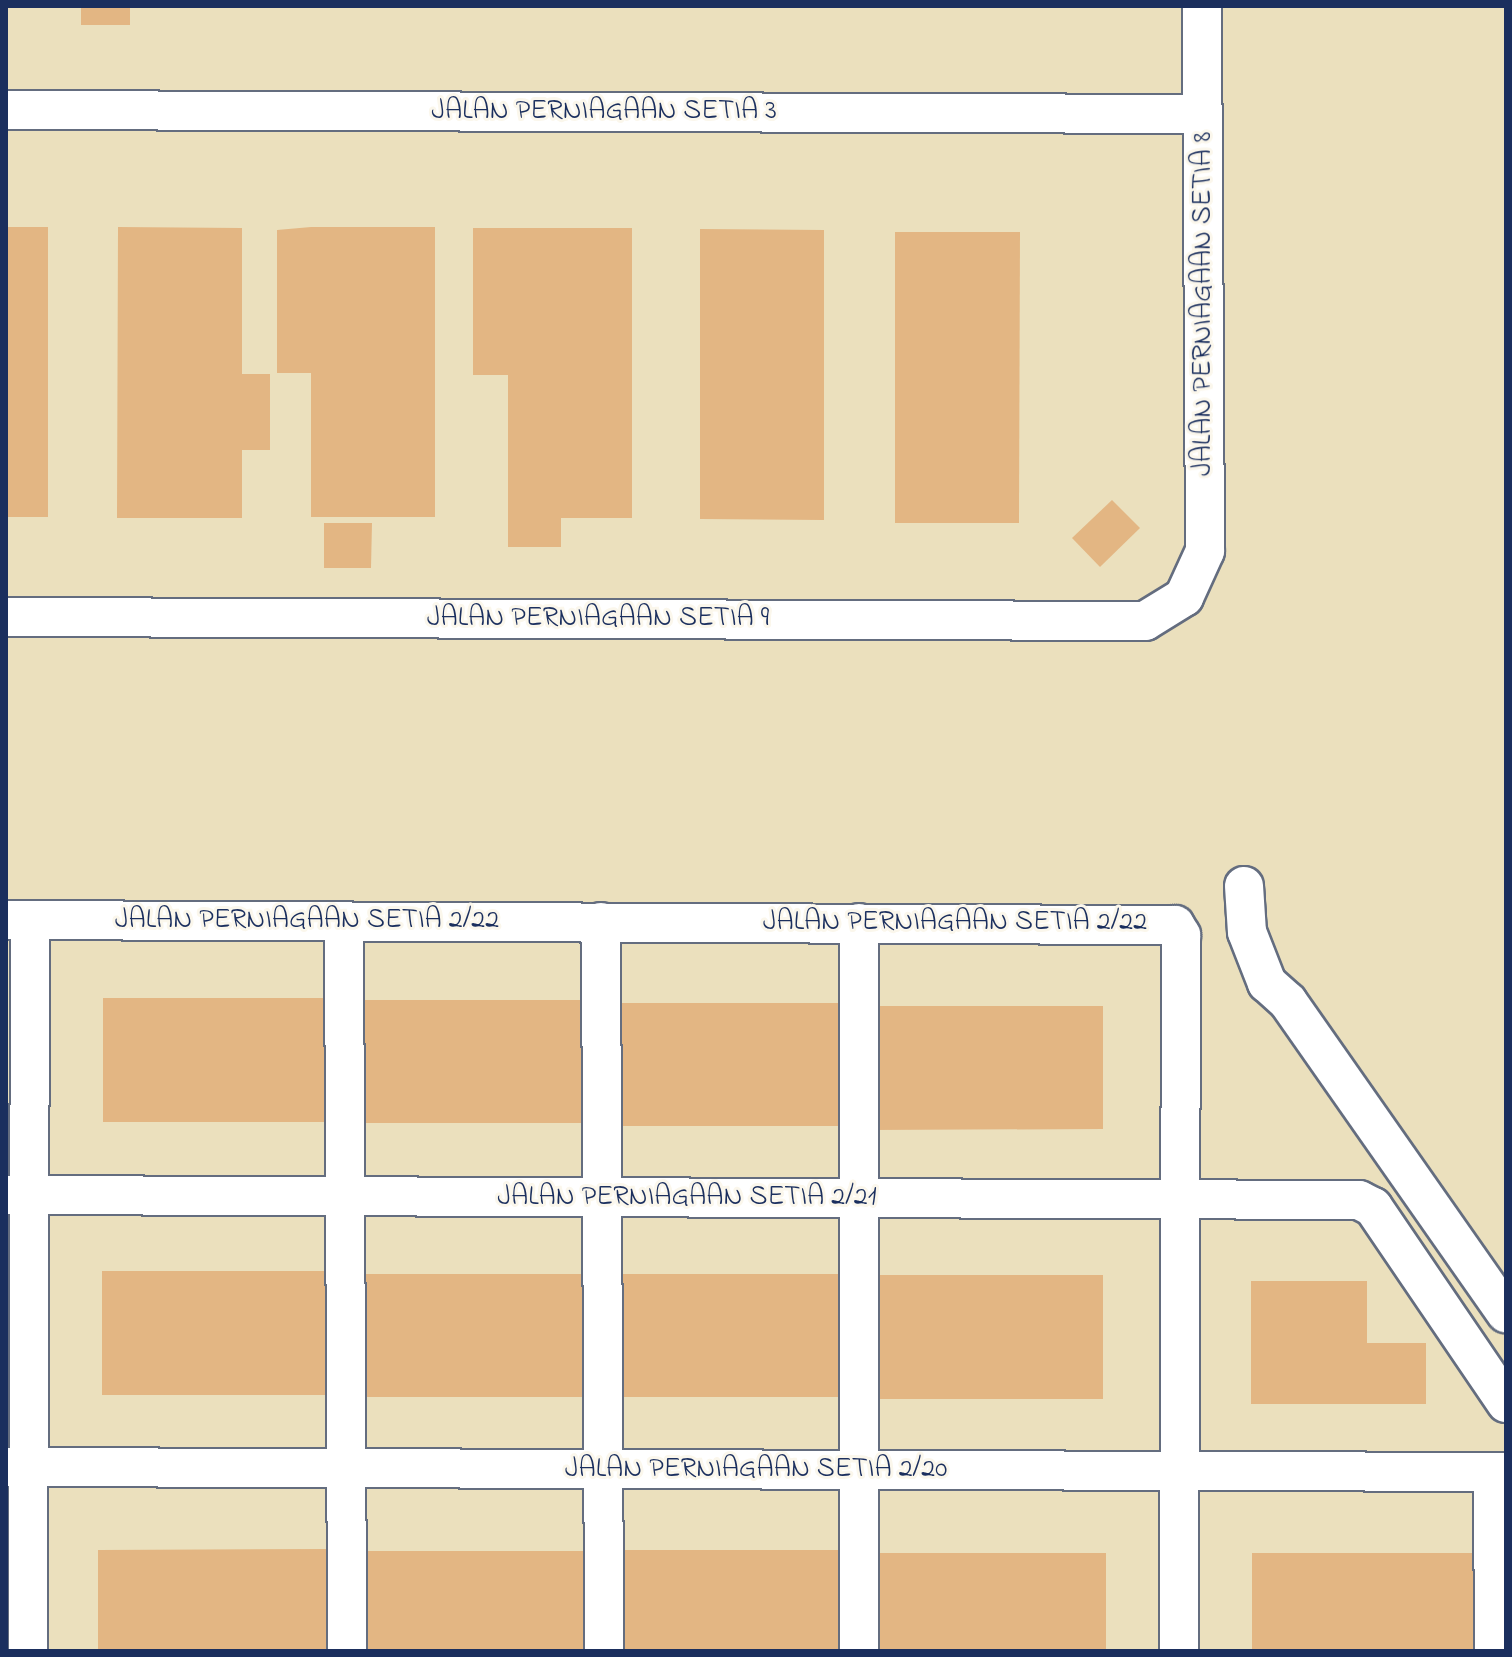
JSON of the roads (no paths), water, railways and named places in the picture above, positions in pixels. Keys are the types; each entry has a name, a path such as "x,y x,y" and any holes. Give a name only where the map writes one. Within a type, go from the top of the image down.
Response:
{"street":[{"name":"JALAN PERNIAGAAN SETIA 8","path":"1184,597 1205,551 1202,6"},
{"name":"JALAN PERNIAGAAN SETIA 3","path":"6,110 1202,114"},
{"name":"JALAN PERNIAGAAN SETIA 9","path":"6,617 1145,621 1184,597"},
{"path":"1244,886 1247,932 1267,983 1288,1002 1506,1313"},
{"path":"18,920 17,1467 28,1651"},
{"name":"JALAN PERNIAGAAN SETIA 2/22","path":"18,920 859,923 1179,928 1179,1651"},
{"path":"344,921 347,1651"},
{"path":"601,922 604,1651"},
{"path":"859,923 859,1651"},
{"name":"JALAN PERNIAGAAN SETIA 2/21","path":"18,1196 1367,1202 1506,1403"},
{"name":"JALAN PERNIAGAAN SETIA 2/20","path":"17,1467 1500,1472"},
{"path":"1494,1651 1500,1472"}]}
